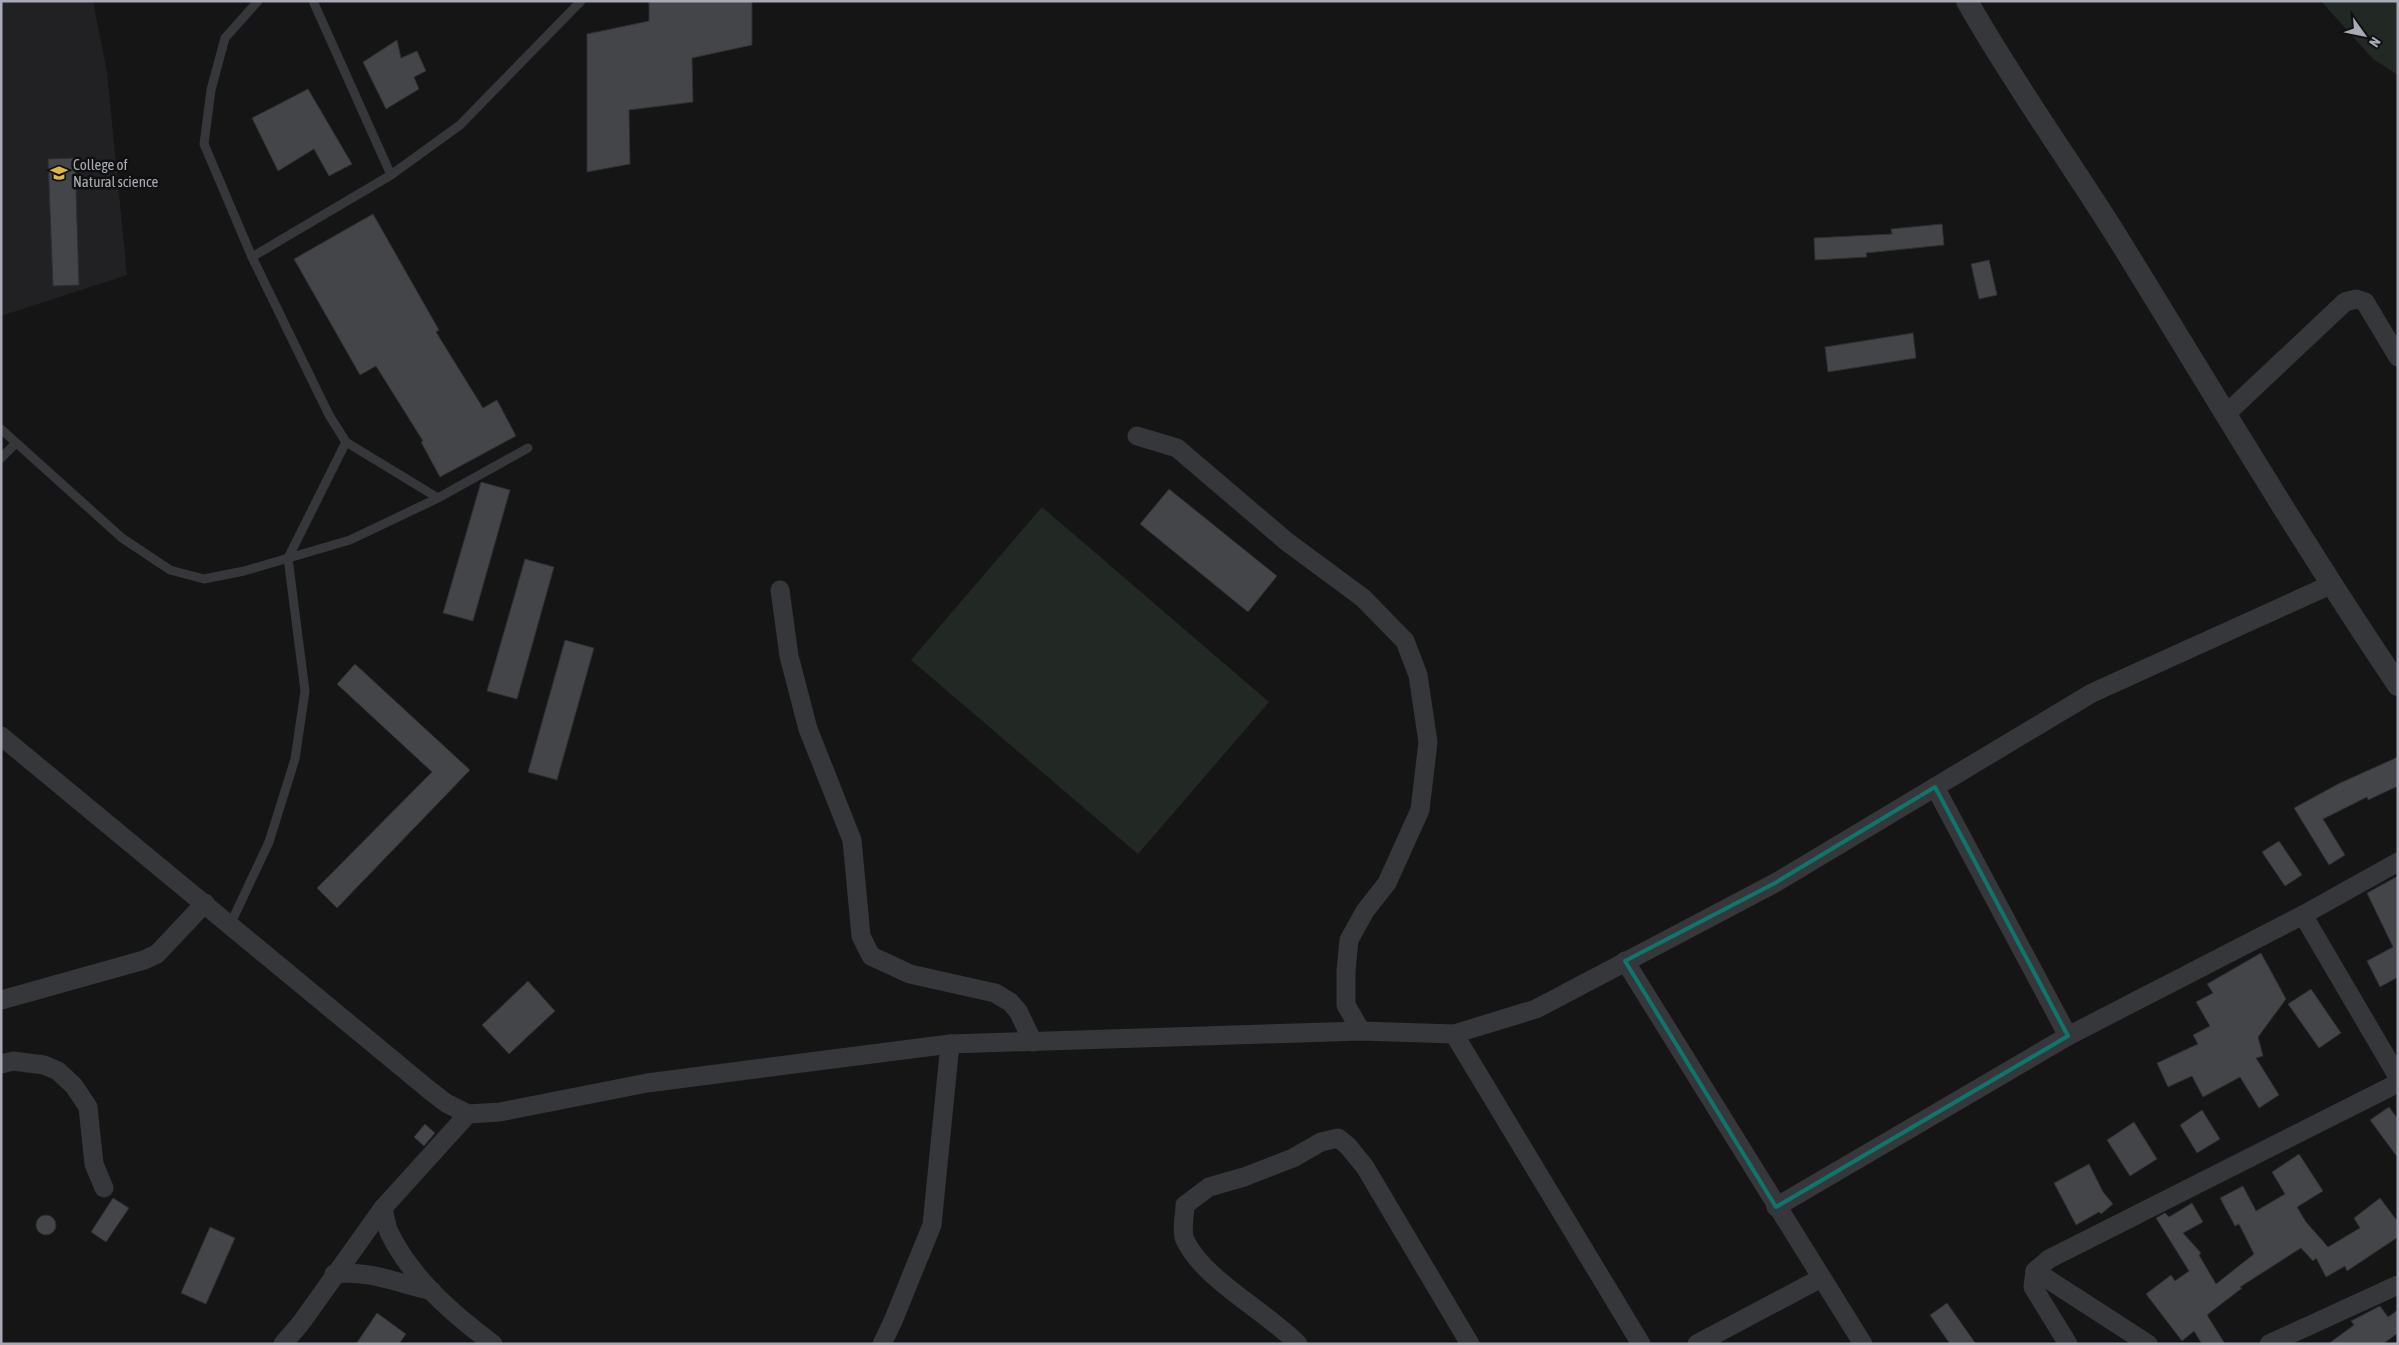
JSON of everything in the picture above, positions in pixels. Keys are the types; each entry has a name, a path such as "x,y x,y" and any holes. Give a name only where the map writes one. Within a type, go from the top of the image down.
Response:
{"street":[{"path":"1967,1 1985,32 2079,176 2330,585 2398,685"},
{"path":"2226,414 2345,302 2356,299 2365,302 2398,357"},
{"path":"1137,436 1178,448 1286,541 1363,598 1405,641 1418,675 1428,742 1420,810 1387,883 1365,911 1349,940 1346,971 1346,1005 1361,1031"},
{"path":"1,736 446,1103 468,1114 500,1112 647,1083 950,1044 1361,1031 1454,1034 1536,1010 1625,961 1775,883 2092,693 2330,585"},
{"path":"780,590 789,656 808,729 852,840 861,936 871,956 910,974 995,993 1018,1011 1033,1042"},
{"path":"1935,787 2068,1036"},
{"path":"1776,1208 2068,1036 2303,915 2398,862"},
{"path":"1,1000 144,960 157,954 205,903"},
{"path":"2303,915 2398,1078"},
{"path":"1625,961 1776,1208 1863,1344"},
{"path":"1454,1034 1641,1344"},
{"path":"882,1344 932,1225 950,1044"},
{"path":"1,1064 13,1061 44,1065 58,1071 74,1086 88,1107 94,1164 104,1188"},
{"path":"2068,1344 2033,1287 2035,1271 2049,1259 2398,1083"},
{"path":"283,1344 301,1323 334,1274 383,1208 468,1114"},
{"path":"1298,1344 1285,1330 1206,1269 1184,1238 1185,1205 1210,1186 1244,1177 1293,1158 1321,1142 1338,1138 1348,1146 1365,1167 1470,1344"},
{"path":"383,1208 389,1233 404,1259 432,1291 472,1328 494,1344"},
{"path":"2035,1271 2148,1344"},
{"path":"334,1274 354,1272 372,1274 401,1284 432,1291"},
{"path":"1697,1344 1821,1278"},
{"path":"2269,1344 2398,1285"}],"lane":[{"path":"258,1 225,38 211,90 204,144 252,257 329,415 346,442 438,498"},
{"path":"313,1 391,175"},
{"path":"252,257 391,175 460,125 580,1"},
{"path":"1,429 122,538 170,570 204,579 244,571 350,540 438,498 528,448"},
{"path":"230,925 269,842 295,759 305,691 288,558 346,442"},
{"path":"1,458 16,443"}],"highlighted area":[{"path":"1935,787 2068,1036 1776,1207 1625,961 1775,883"}],"shaded area":[{"name":"College of Natural science","path":"1,1 93,1 107,72 127,275 1,316"},
{"path":"2321,1 2398,1 2398,75 2373,59"},
{"path":"1042,507 1269,702 1138,854 911,660"}],"building":[{"path":"649,1 752,1 752,45 692,58 693,102 629,110 630,164 587,172 587,34 649,21"},
{"path":"397,40 401,58 417,51 426,71 414,77 419,89 386,109 363,62"},
{"path":"308,89 352,164 329,176 314,149 278,171 252,118"},
{"path":"75,158 79,285 53,286 48,159"},
{"path":"373,214 439,330 436,332 483,408 497,400 516,436 440,477 421,442 423,441 376,366 360,375 294,259"},
{"path":"1942,224 1944,245 1866,253 1867,257 1815,260 1814,238 1892,234 1891,229"},
{"path":"1989,260 1997,295 1979,299 1971,264"},
{"path":"1913,333 1916,358 1828,372 1825,347"},
{"path":"481,482 510,490 473,621 443,613"},
{"path":"1169,489 1277,576 1248,612 1140,524"},
{"path":"525,559 554,567 517,699 487,691"},
{"path":"565,640 594,648 557,780 528,772"},
{"path":"355,664 470,770 337,908 317,888 432,772 337,684"},
{"path":"2398,757 2398,786 2368,800 2367,797 2323,819 2345,855 2329,865 2294,808 2340,783"},
{"path":"2279,841 2302,875 2285,886 2262,852"},
{"path":"2398,876 2398,977 2380,987 2367,961 2393,947 2367,893"},
{"path":"2261,953 2286,999 2258,1037 2263,1056 2256,1058 2279,1095 2259,1108 2240,1077 2203,1097 2192,1076 2168,1087 2157,1063 2198,1044 2193,1035 2210,1026 2196,1002 2213,993 2207,984"},
{"path":"528,981 555,1011 509,1054 482,1025"},
{"path":"2311,989 2341,1033 2319,1048 2288,1004"},
{"path":"2389,1107 2398,1119 2398,1158 2370,1120"},
{"path":"2202,1110 2220,1139 2197,1153 2180,1125"},
{"path":"2134,1122 2157,1159 2130,1176 2107,1140"},
{"path":"425,1124 435,1133 424,1146 414,1137"},
{"path":"2299,1154 2323,1191 2297,1207 2306,1222 2328,1247 2360,1228 2354,1218 2380,1198 2398,1222 2398,1237 2347,1271 2345,1266 2326,1277 2316,1258 2313,1261 2301,1248 2240,1287 2242,1288 2207,1315 2225,1344 2202,1344 2194,1331 2182,1341 2146,1294 2171,1275 2175,1281 2189,1271 2156,1218 2165,1213 2169,1217 2192,1203 2203,1222 2183,1233 2201,1253 2199,1255 2216,1284 2254,1254 2239,1224 2235,1226 2220,1198 2243,1186 2256,1211 2285,1194 2272,1172"},
{"path":"2089,1164 2103,1192 2113,1204 2101,1214 2099,1212 2076,1225 2054,1183"},
{"path":"113,1198 129,1208 106,1242 91,1232"},
{"path":"46,1215 53,1218 56,1225 53,1232 46,1235 39,1232 36,1225 39,1218"},
{"path":"210,1227 235,1238 206,1304 181,1293"},
{"path":"1947,1303 1976,1344 1950,1344 1930,1315"},
{"path":"2380,1306 2388,1317 2398,1310 2398,1333 2383,1344 2328,1344 2354,1325 2351,1321"},
{"path":"377,1313 406,1334 399,1344 356,1344"}],"place":[{"name":"College of Natural science","path":"59,173"}]}
